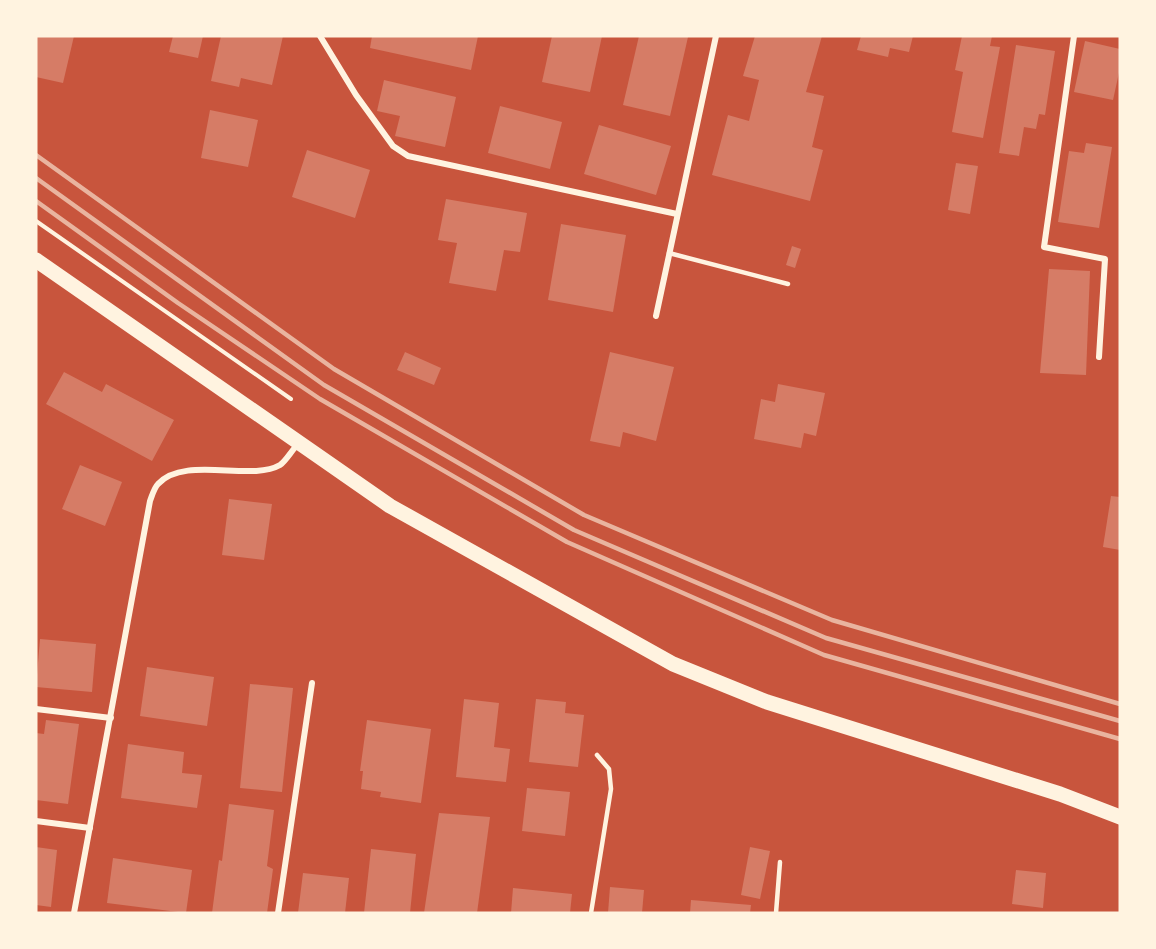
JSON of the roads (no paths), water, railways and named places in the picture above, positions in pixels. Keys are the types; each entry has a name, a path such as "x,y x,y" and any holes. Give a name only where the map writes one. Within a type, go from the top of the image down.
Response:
{"main road":[{"path":"36,260 390,506 673,664 767,702 1060,794 1120,817"}],"street":[{"path":"320,36 356,95 393,146 408,156 677,214"},
{"path":"656,316 716,36"},
{"path":"1074,36 1044,247 1105,259 1099,357"},
{"path":"74,913 150,501 158,484 174,473 229,469 262,471 281,465 298,444"},
{"path":"278,913 312,683"},
{"path":"36,709 111,718"},
{"path":"36,821 90,828"}],"lane":[{"path":"669,253 788,284"},
{"path":"591,913 611,789 609,769 597,755"},
{"path":"776,913 780,862"}],"railway":[{"path":"36,155 334,369 584,515 832,620 1120,704"},
{"path":"36,178 324,385 574,530 826,638 1120,721"},
{"path":"36,201 178,303 320,399 567,542 824,655 1120,739"}]}
